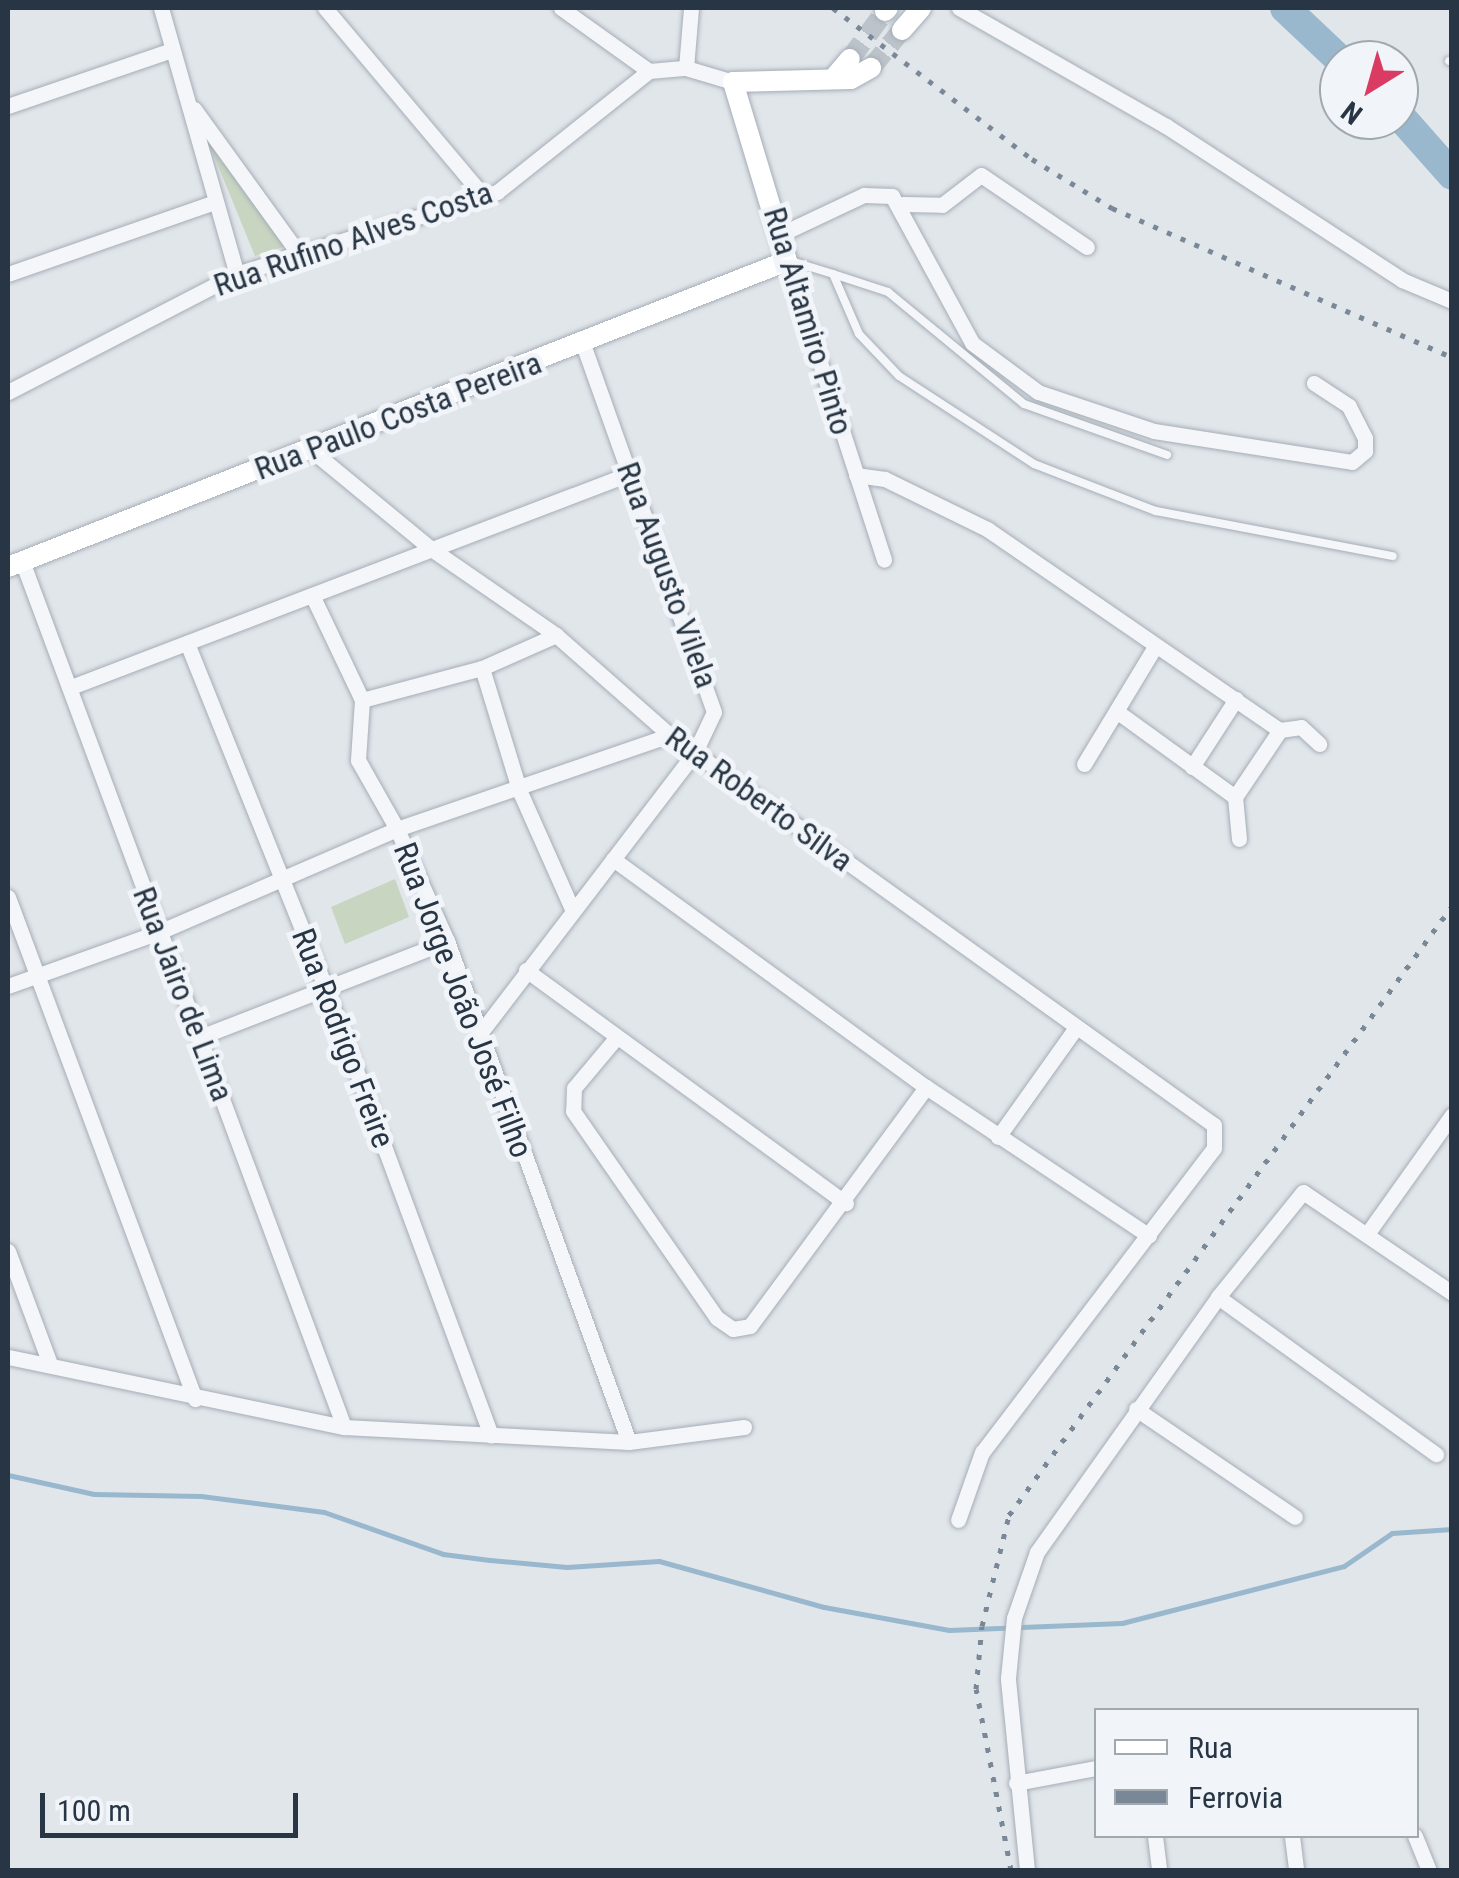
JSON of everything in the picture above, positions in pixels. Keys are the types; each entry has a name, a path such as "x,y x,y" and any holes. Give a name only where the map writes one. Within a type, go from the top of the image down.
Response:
{"street":[{"path":"161,8 237,274"},
{"path":"325,8 484,196"},
{"path":"561,8 649,70 686,68 733,82 833,80 872,68"},
{"path":"686,68 691,8"},
{"path":"902,30 921,8"},
{"path":"959,8 1166,126 1330,236 1452,302"},
{"path":"8,106 172,50"},
{"path":"833,80 850,59"},
{"name":"Rua Rufino Alves Costa","path":"8,392 237,274 484,196 512,183 649,70"},
{"name":"Rua Altamiro Pinto","path":"733,82 884,560"},
{"path":"189,102 299,254"},
{"path":"781,234 872,192 902,204 942,205 981,175 1086,247"},
{"path":"8,274 215,202"},
{"path":"902,204 972,342 1038,392 1154,431 1352,462 1365,452 1366,438 1349,406 1314,383"},
{"name":"Rua Paulo Costa Pereira","path":"15,564 584,344 787,261"},
{"name":"Rua Augusto Vilela","path":"478,1036 695,752 714,712 711,694 584,344"},
{"name":"Rua Roberto Silva","path":"310,449 430,548 556,636 670,735 1219,1135 1149,1236"},
{"path":"71,687 631,473"},
{"path":"856,475 885,479 987,529 1153,650 1280,730 1301,727 1319,744"},
{"name":"Rua Jairo de Lima","path":"15,564 71,687 344,1426"},
{"path":"8,986 159,932 397,829 358,760 362,700 312,595"},
{"path":"362,700 378,702 482,668 556,636"},
{"name":"Rua Rodrigo Freire","path":"188,643 328,992 491,1436"},
{"path":"1084,764 1153,650"},
{"path":"482,668 520,792 572,910"},
{"path":"1192,767 1236,699"},
{"path":"1118,713 1235,798"},
{"path":"1239,839 1235,798 1280,730"},
{"name":"Rua Jorge João José Filho","path":"629,1442 478,1036 447,941 397,829 520,792 670,735"},
{"path":"613,859 998,1137 1149,1236 982,1452 958,1520"},
{"path":"8,897 196,1399"},
{"path":"200,1037 328,992 447,941"},
{"path":"526,970 846,1203"},
{"path":"998,1137 1075,1029"},
{"path":"616,1038 574,1088 573,1111 717,1318 733,1329 750,1326 846,1203 926,1086"},
{"path":"1368,1234 1452,1115"},
{"path":"1027,1870 1008,1678 1014,1618 1036,1552 1290,1199 1318,1197 1452,1293"},
{"path":"8,1251 50,1364"},
{"path":"1218,1297 1436,1454"},
{"path":"8,1357 196,1399 344,1426 629,1442 744,1427"},
{"path":"1136,1409 1295,1517"},
{"path":"1016,1783 1094,1768"},
{"path":"1155,1838 1159,1870"},
{"path":"1292,1838 1296,1870"},
{"path":"1416,1838 1429,1870"}],"lane":[{"path":"787,261 888,292 1024,404 1166,455"},
{"path":"833,274 859,334 899,376 1034,464 1156,511 1393,556"}],"green space":[{"path":"205,134 289,245 255,256"},
{"path":"395,879 409,917 345,944 331,907"}],"waterway":[{"path":"1285,8 1319,40"},
{"path":"1419,138 1452,175"},
{"path":"8,1475 94,1494 201,1496 324,1512 443,1554 567,1567 659,1561 824,1607 949,1630 1122,1623 1344,1566 1392,1533 1452,1529"}],"tunnel":[{"path":"850,59 885,11"},
{"path":"871,68 902,30"}],"railway":[{"path":"833,8 1032,159 1112,208 1452,357"},
{"path":"1011,1870 976,1689 982,1626 1009,1515 1452,906"}]}
